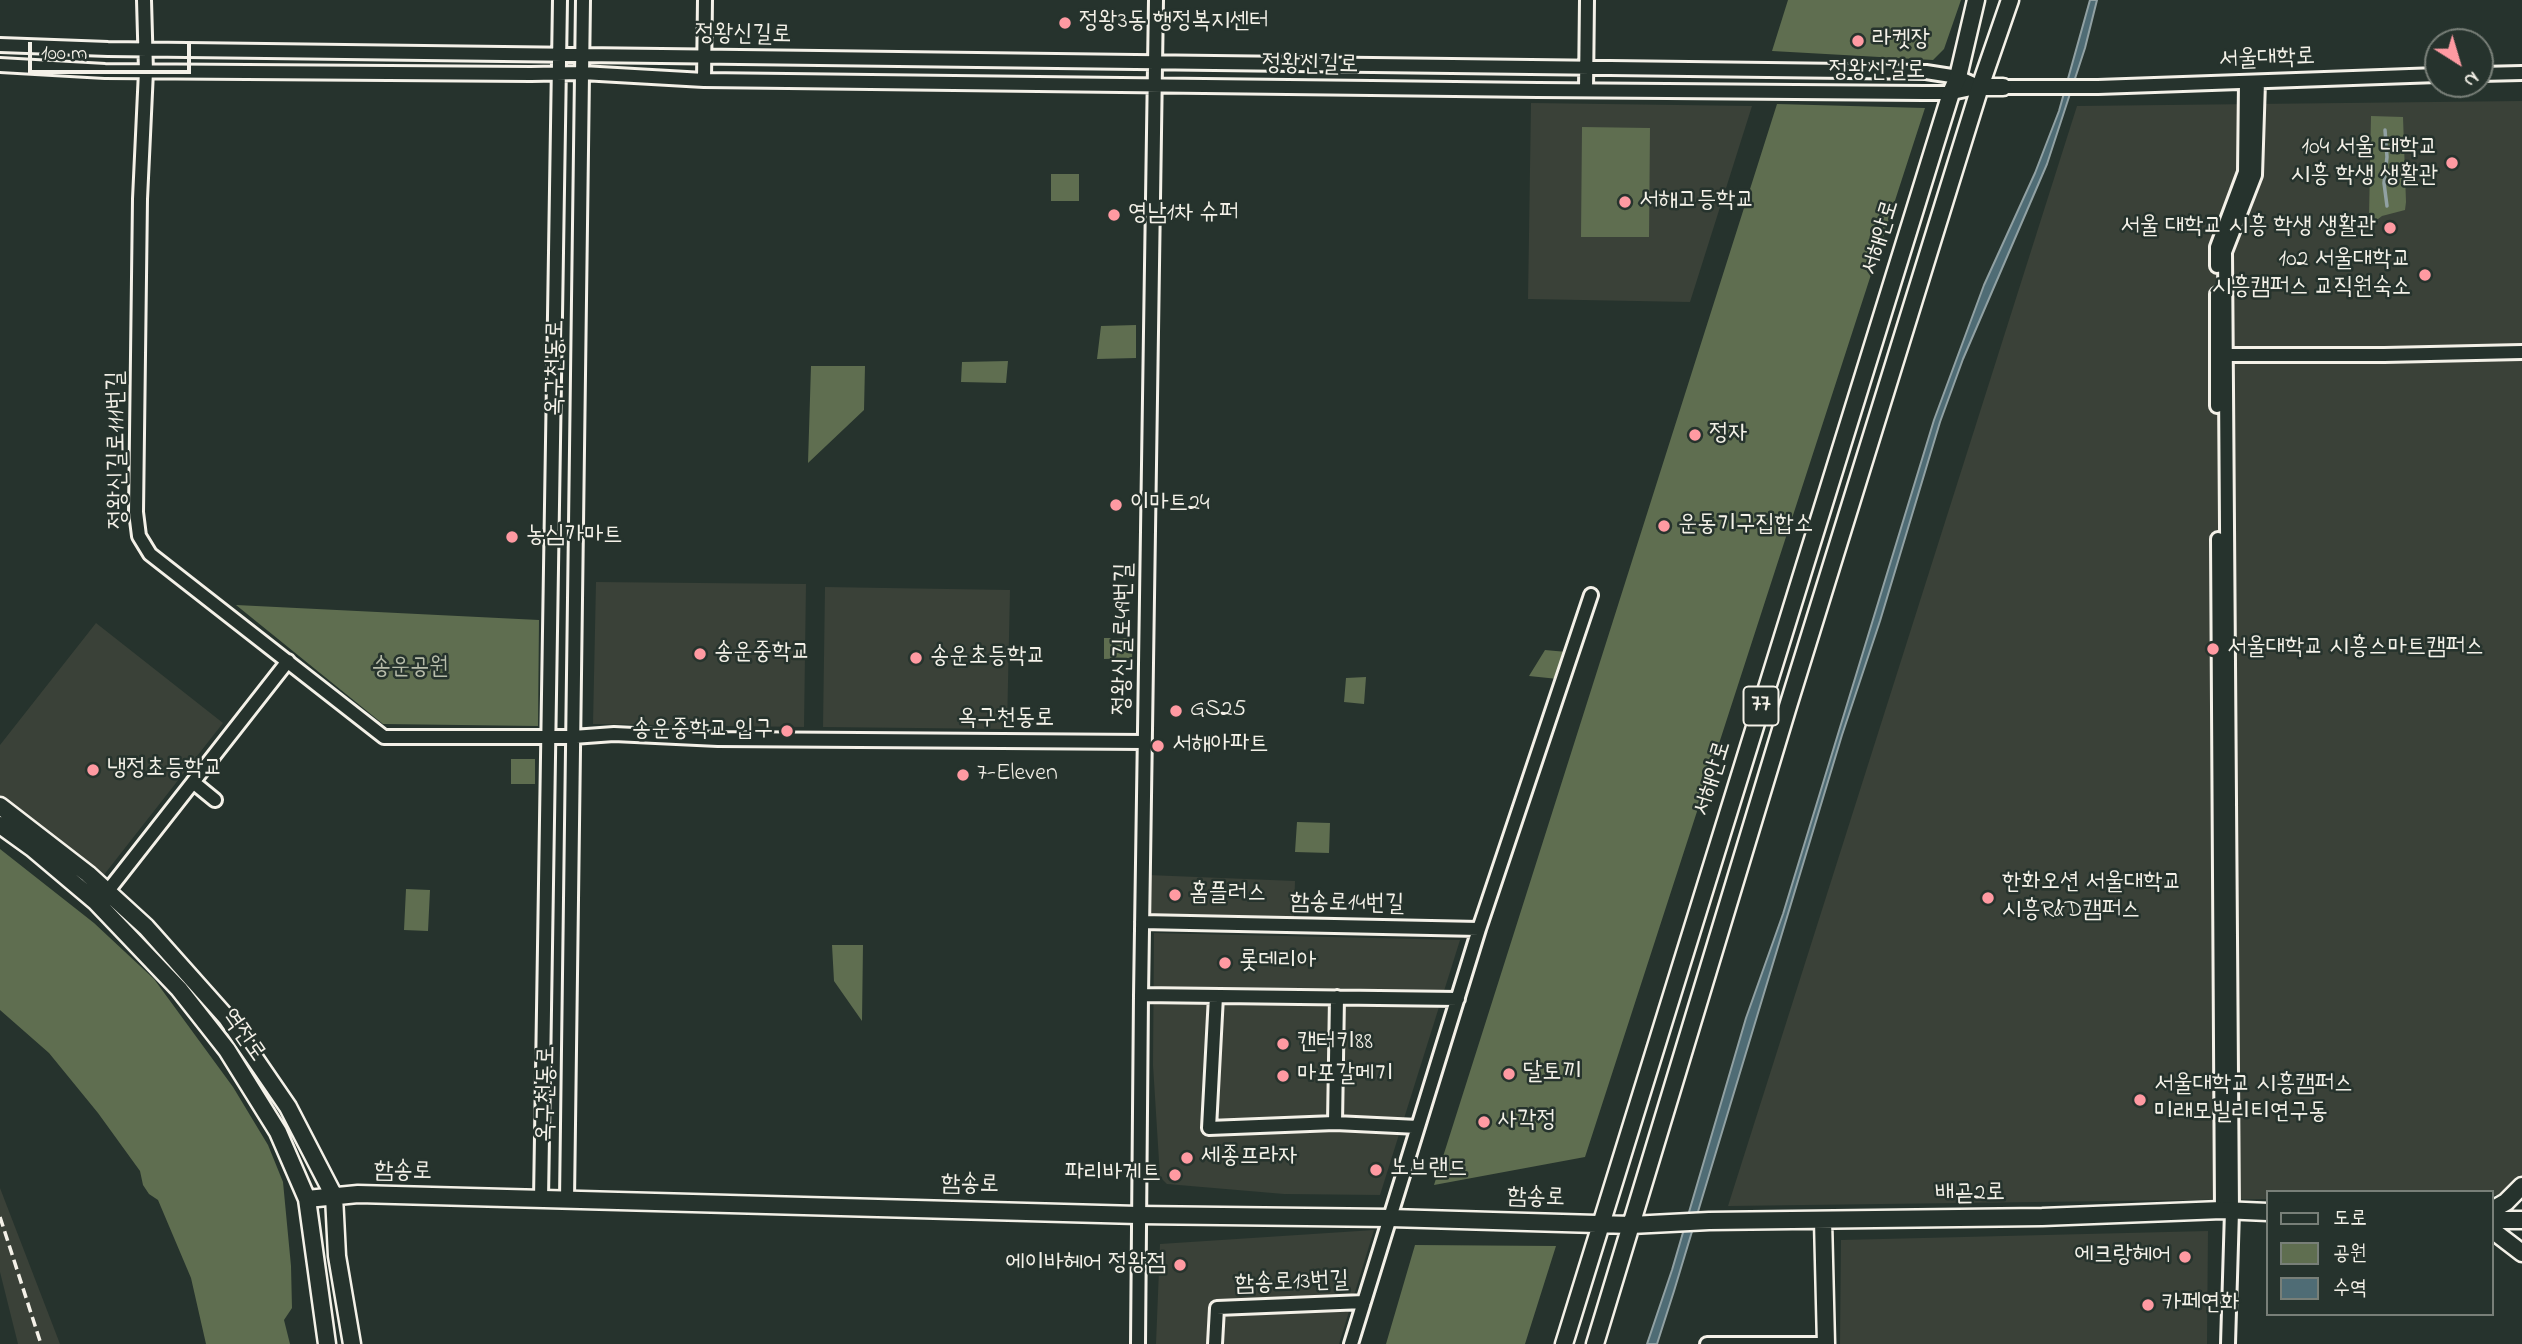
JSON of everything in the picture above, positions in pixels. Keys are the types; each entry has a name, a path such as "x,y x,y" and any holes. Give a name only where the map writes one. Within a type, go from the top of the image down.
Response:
{"main road":[{"name":"서해안로","path":"1959,73 1976,0"},
{"name":"서해안로","path":"1564,1344 1951,93 1986,0"},
{"name":"서해안로","path":"1982,82 2002,0"},
{"name":"서해안로","path":"1595,1344 1781,730 1982,82 2010,0"},
{"path":"1982,82 2003,87"},
{"name":"역전로","path":"0,806 88,874 146,927 227,1018 288,1107 334,1196 337,1256 352,1344"},
{"name":"역전로","path":"0,825 96,902 179,989 227,1050 278,1132 307,1199 327,1344"},
{"path":"2494,1209 2506,1202 2522,1186"},
{"name":"함송로","path":"307,1199 358,1194 1631,1225"},
{"name":"배곧2로","path":"1631,1225 1709,1221 2042,1217 2227,1210 2266,1212"},
{"path":"1823,1220 1823,1344"},
{"path":"2494,1220 2522,1220"},
{"path":"2494,1232 2522,1253"}],"street":[{"name":"정왕신길로111번길","path":"144,0 146,71 140,233 136,512 139,536 150,554 384,737 549,737"},
{"name":"옥구천동로","path":"541,1199 560,0"},
{"name":"옥구천동로","path":"567,1199 583,0"},
{"path":"704,80 705,0"},
{"name":"정왕신길로49번길","path":"1138,1344 1140,995 1156,0"},
{"path":"1586,90 1587,0"},
{"name":"정왕신길로","path":"0,45 144,50 1926,72 1959,73 1982,82"},
{"name":"정왕신길로","path":"0,65 146,71 582,73 704,80 1586,90 1951,93 1982,82"},
{"path":"2494,73 2522,72"},
{"name":"서울대학로","path":"2003,87 2098,87 2424,76"},
{"path":"2228,1344 2221,356 2217,247 2245,172 2252,82"},
{"path":"2221,356 2522,352"},
{"path":"1390,1218 1479,929 1591,595"},
{"path":"107,892 288,661"},
{"name":"옥구천동로","path":"549,737 614,734 718,739 1144,742"},
{"path":"193,782 215,800"},
{"name":"함송로14번길","path":"1142,922 1479,929"},
{"path":"1140,995 1458,999"},
{"path":"1216,996 1209,1128 1335,1123 1418,1127"},
{"path":"1335,1123 1336,997"},
{"name":"함송로13번길","path":"1351,1344 1390,1218"},
{"name":"함송로13번길","path":"1216,1344 1217,1308 1364,1302"},
{"path":"1707,1344 1823,1344"}],"shaded area":[{"name":"서울대학교 시흥스마트캠퍼스","path":"2522,101 2522,1195 2494,1195 2494,1190 2266,1190 2266,1199 1728,1206 2077,106"},
{"name":"서해고등학교","path":"1531,103 1752,106 1690,302 1528,299"},
{"name":"송운중학교","path":"596,582 806,584 804,727 593,724"},
{"name":"송운초등학교","path":"825,587 1010,590 1007,729 823,727"},
{"name":"냉정초등학교","path":"96,623 223,723 103,876 0,795 0,745"},
{"path":"1148,875 1295,881 1294,920 1150,917"},
{"path":"1154,933 1460,940 1380,1195 1284,1194 1167,1184 1160,1177 1153,1065"},
{"path":"0,1188 60,1344 18,1344 0,1272"},
{"path":"1374,1230 1339,1344 1156,1344 1160,1244"},
{"path":"2208,1231 2207,1344 1840,1344 1841,1240"}],"green space":[{"path":"1788,0 1961,0 1944,49 1933,60 1772,51"},
{"path":"1777,104 1925,108 1585,1157 1434,1185"},
{"path":"2371,116 2403,117 2406,202 2405,210 2382,216 2374,222 2369,218"},
{"path":"1582,127 1650,128 1649,237 1581,237"},
{"path":"1051,174 1079,174 1079,201 1051,201"},
{"path":"1136,325 1136,358 1097,359 1101,326"},
{"path":"1008,361 1006,383 961,382 962,362"},
{"path":"811,366 865,366 864,410 808,463"},
{"name":"송운공원","path":"236,605 539,620 538,726 383,724"},
{"path":"1104,638 1133,638 1132,658 1104,659"},
{"path":"1545,650 1567,652 1558,679 1529,676"},
{"path":"1366,677 1364,704 1344,702 1346,678"},
{"path":"511,759 535,759 535,784 511,784"},
{"path":"1297,822 1330,823 1329,853 1295,852"},
{"path":"0,849 94,923 154,979 233,1087 268,1145 283,1182 292,1308 284,1320 290,1344 206,1344 191,1278 158,1200 149,1194 143,1185 140,1171 98,1113 49,1053 0,1010"},
{"path":"406,889 430,890 428,931 404,930"},
{"path":"832,945 863,945 862,1021 834,981"},
{"path":"1415,1245 1556,1246 1525,1344 1386,1344"}],"water":[{"path":"2090,0 2097,0 2085,48 2047,164 1963,359 1940,422 1674,1291 1657,1344 1647,1344 1672,1270 1746,1018 1783,914 1934,420 1984,285 2035,173 2059,111"}],"waterway":[{"path":"2385,130 2387,157 2384,183 2387,206"}],"railway":[{"path":"0,1217 41,1344"}],"place":[{"name":"정왕3동 행정복지센터","path":"1065,23"},
{"name":"라켓장","path":"1858,41"},
{"name":"104 서울 대학교 시흥 학생 생활관","path":"2452,163"},
{"name":"서해고등학교","path":"1625,202"},
{"name":"영남1차 슈퍼","path":"1114,215"},
{"name":"서울 대학교 시흥 학생 생활관","path":"2390,228"},
{"name":"102 서울대학교 시흥캠퍼스 교직원숙소","path":"2425,275"},
{"name":"정자","path":"1695,435"},
{"name":"이마트24","path":"1116,505"},
{"name":"운동기구집합소","path":"1664,526"},
{"name":"농심가마트","path":"512,537"},
{"name":"서울대학교 시흥스마트캠퍼스","path":"2213,649"},
{"name":"송운중학교","path":"700,654"},
{"name":"송운초등학교","path":"916,658"},
{"name":"GS25","path":"1176,711"},
{"name":"송운중학교 입구","path":"787,731"},
{"name":"서해아파트","path":"1158,746"},
{"name":"냉정초등학교","path":"93,770"},
{"name":"7-Eleven","path":"963,775"},
{"name":"홈플러스","path":"1175,895"},
{"name":"한화오션 서울대학교 시흥R&D캠퍼스","path":"1988,898"},
{"name":"롯데리아","path":"1225,963"},
{"name":"캔터키88","path":"1283,1044"},
{"name":"달토끼","path":"1509,1074"},
{"name":"마포갈메기","path":"1283,1076"},
{"name":"서울대학교 시흥캠퍼스 미래모빌리티연구동","path":"2140,1100"},
{"name":"사각정","path":"1484,1122"},
{"name":"세종프라자","path":"1187,1158"},
{"name":"노브랜드","path":"1376,1170"},
{"name":"파리바게트","path":"1175,1175"},
{"name":"에크랑헤어","path":"2185,1257"},
{"name":"에이바헤어 정왕점","path":"1180,1265"},
{"name":"카페연화","path":"2148,1305"}]}
